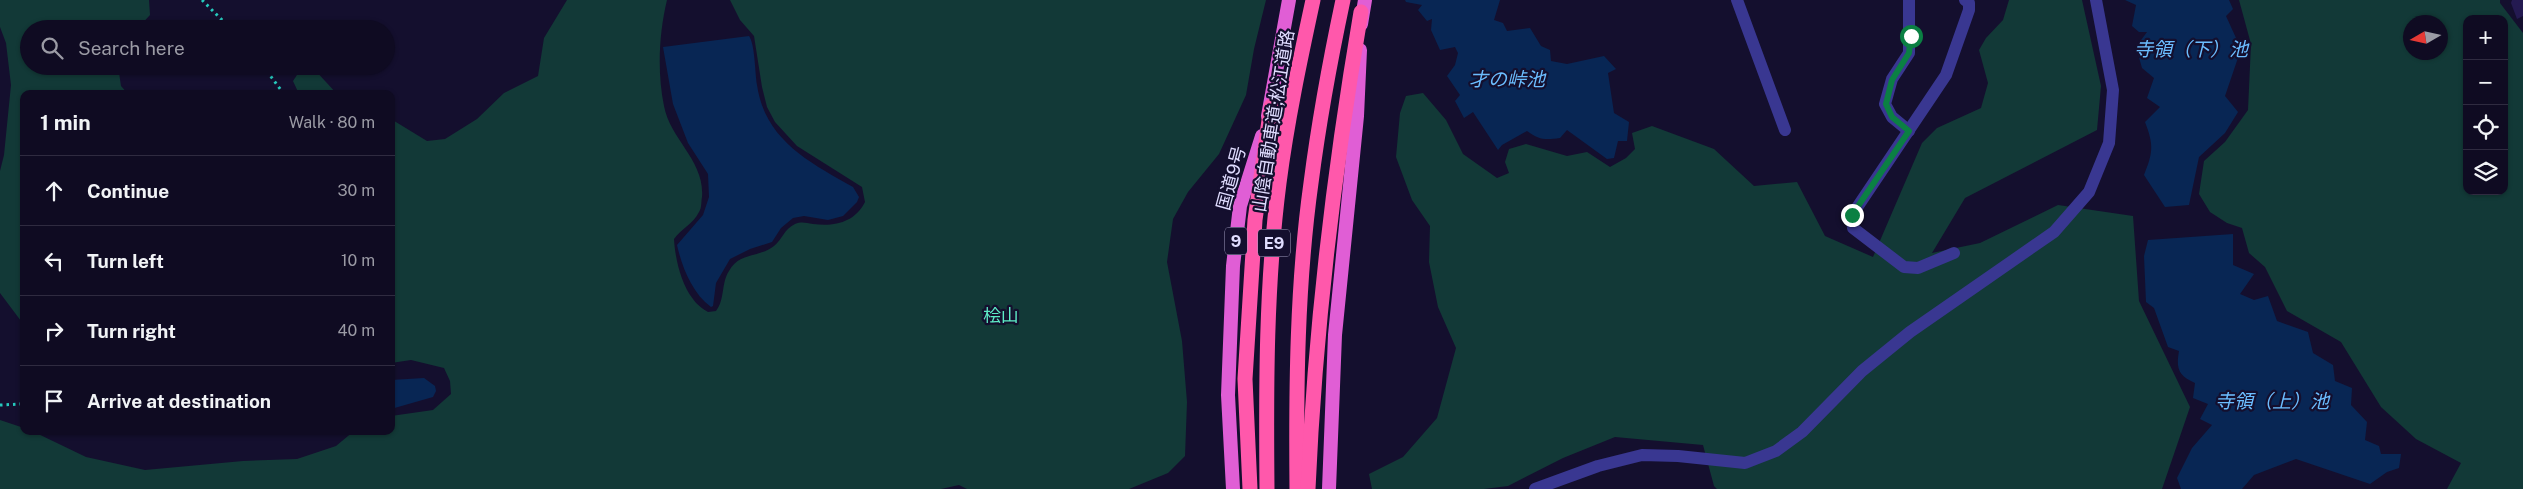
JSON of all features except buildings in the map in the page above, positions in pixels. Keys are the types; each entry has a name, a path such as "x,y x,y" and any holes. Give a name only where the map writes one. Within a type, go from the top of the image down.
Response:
{"highway":[{"name":"国道9号","path":"1233,489 1228,395 1233,266 1240,206 1271,106 1289,0"},
{"name":"山陰自動車道;松江道路","path":"1267,489 1266,401 1269,298 1279,183 1295,83 1313,0"},
{"name":"E9","path":"1297,489 1296,400 1301,289 1310,184 1325,86 1343,0"},
{"path":"1308,489 1312,403 1330,222 1345,108 1363,6"},
{"path":"1329,489 1334,335 1357,116 1363,6"},
{"path":"1250,489 1245,379 1255,220 1271,106"}],"street":[{"path":"1737,0 1785,130"},
{"path":"1909,0 1909,53 1892,80 1886,104 1892,117 1909,131"},
{"path":"1954,253 1918,268 1904,267 1853,228 1852,215 1946,75 1969,10 1969,3 1965,0"},
{"path":"1535,489 1598,466 1642,454 1745,463 1776,451 1802,432 1862,372 1910,332 2054,232 2089,192 2109,143 2113,90 2096,0"}],"path":[{"path":"202,0 222,20"},
{"path":"270,75 281,90"},
{"path":"0,405 20,404"}],"green space":[{"path":"0,0 149,0 150,15 145,20 20,20 20,75 119,75 121,86 124,90 20,90 20,320 0,293 0,171 4,155 11,85 6,43 0,27"},
{"name":"桧山","path":"567,0 667,0 662,26 660,53 660,80 664,106 667,118 698,172 702,197 700,210 694,220 674,239 677,262 689,293 696,303 708,312 716,311 719,307 727,276 733,265 738,261 768,250 795,224 802,222 829,225 844,222 856,214 865,202 862,187 797,146 775,122 767,107 762,87 754,36 740,20 730,0 1266,0 1254,49 1246,95 1219,154 1188,192 1173,219 1167,262 1182,341 1187,402 1185,456 1168,473 1129,489 967,489 959,485 941,489 0,489 0,420 20,427 20,435 40,435 86,457 145,470 243,461 297,459 336,446 349,435 395,435 395,415 433,410 451,394 450,381 444,368 411,360 395,362 395,121 427,141 445,139 477,119 504,93 538,76 544,38"},
{"path":"2009,0 2082,0 2101,86 2097,130 1965,198 1932,253 1980,243 2058,205 2133,216 2139,301 2190,407 2162,489 1717,489 1714,486 1703,445 1615,437 1563,458 1508,486 1484,489 1372,489 1369,474 1403,457 1437,418 1456,348 1438,307 1429,262 1430,226 1412,200 1396,157 1400,113 1406,96 1423,93 1446,120 1463,154 1497,178 1509,173 1505,162 1509,149 1526,144 1567,156 1587,152 1610,167 1626,158 1635,149 1632,133 1652,126 1714,149 1754,186 1797,182 1825,236 1873,257 1922,143 1937,128 1981,108 1988,83 1979,50 1986,38 2003,20"},
{"path":"2239,0 2500,0 2500,3 2523,33 2523,489 2447,489 2461,463 2416,439 2381,407 2341,342 2287,311 2265,267 2249,253 2242,228 2227,223 2210,212 2199,194 2204,161 2225,142 2248,110 2251,44"},
{"path":"297,75 320,75 333,90 297,90 293,81"}],"water":[{"name":"才の峠池","path":"1405,0 1500,0 1494,20 1503,23 1507,31 1530,28 1541,46 1550,50 1551,61 1567,64 1604,56 1616,69 1608,73 1614,113 1629,122 1627,141 1618,141 1614,158 1607,159 1567,130 1560,138 1550,139 1539,138 1527,131 1502,145 1498,150 1473,112 1464,118 1455,101 1460,95 1447,76 1455,65 1458,53 1455,47 1440,50 1431,30 1432,19 1427,21 1418,10 1422,5 1406,2"},
{"name":"寺領（下）池","path":"2125,0 2229,0 2233,9 2226,16 2241,49 2225,96 2238,112 2225,133 2199,157 2189,205 2165,207 2144,175 2151,155 2150,137 2145,122 2160,107 2147,98 2154,78 2142,68 2136,47 2147,32 2139,32 2132,26 2136,5"},
{"path":"749,36 754,52 757,85 769,121 791,147 805,158 853,187 859,197 857,202 843,216 828,220 804,216 793,218 781,228 772,242 750,249 730,259 716,283 713,306 711,307 693,287 677,245 703,215 709,197 708,174 688,143 673,104 663,47"},
{"name":"寺領（上）池","path":"2233,234 2233,265 2254,274 2240,294 2254,300 2268,296 2277,321 2308,332 2313,353 2333,365 2335,381 2352,388 2351,405 2367,422 2365,440 2379,446 2381,454 2401,454 2399,468 2387,472 2370,484 2296,459 2254,475 2242,489 2181,489 2177,478 2192,448 2212,425 2200,419 2208,404 2193,398 2195,383 2185,377 2180,371 2178,367 2179,351 2168,347 2154,308 2146,302 2144,256 2148,240"},
{"path":"424,378 435,386 436,391 433,397 395,408 395,380"}],"route":[{"path":"1852,215 1909,131 1892,117 1887,110 1886,98 1892,80 1909,53 1911,36"}]}
